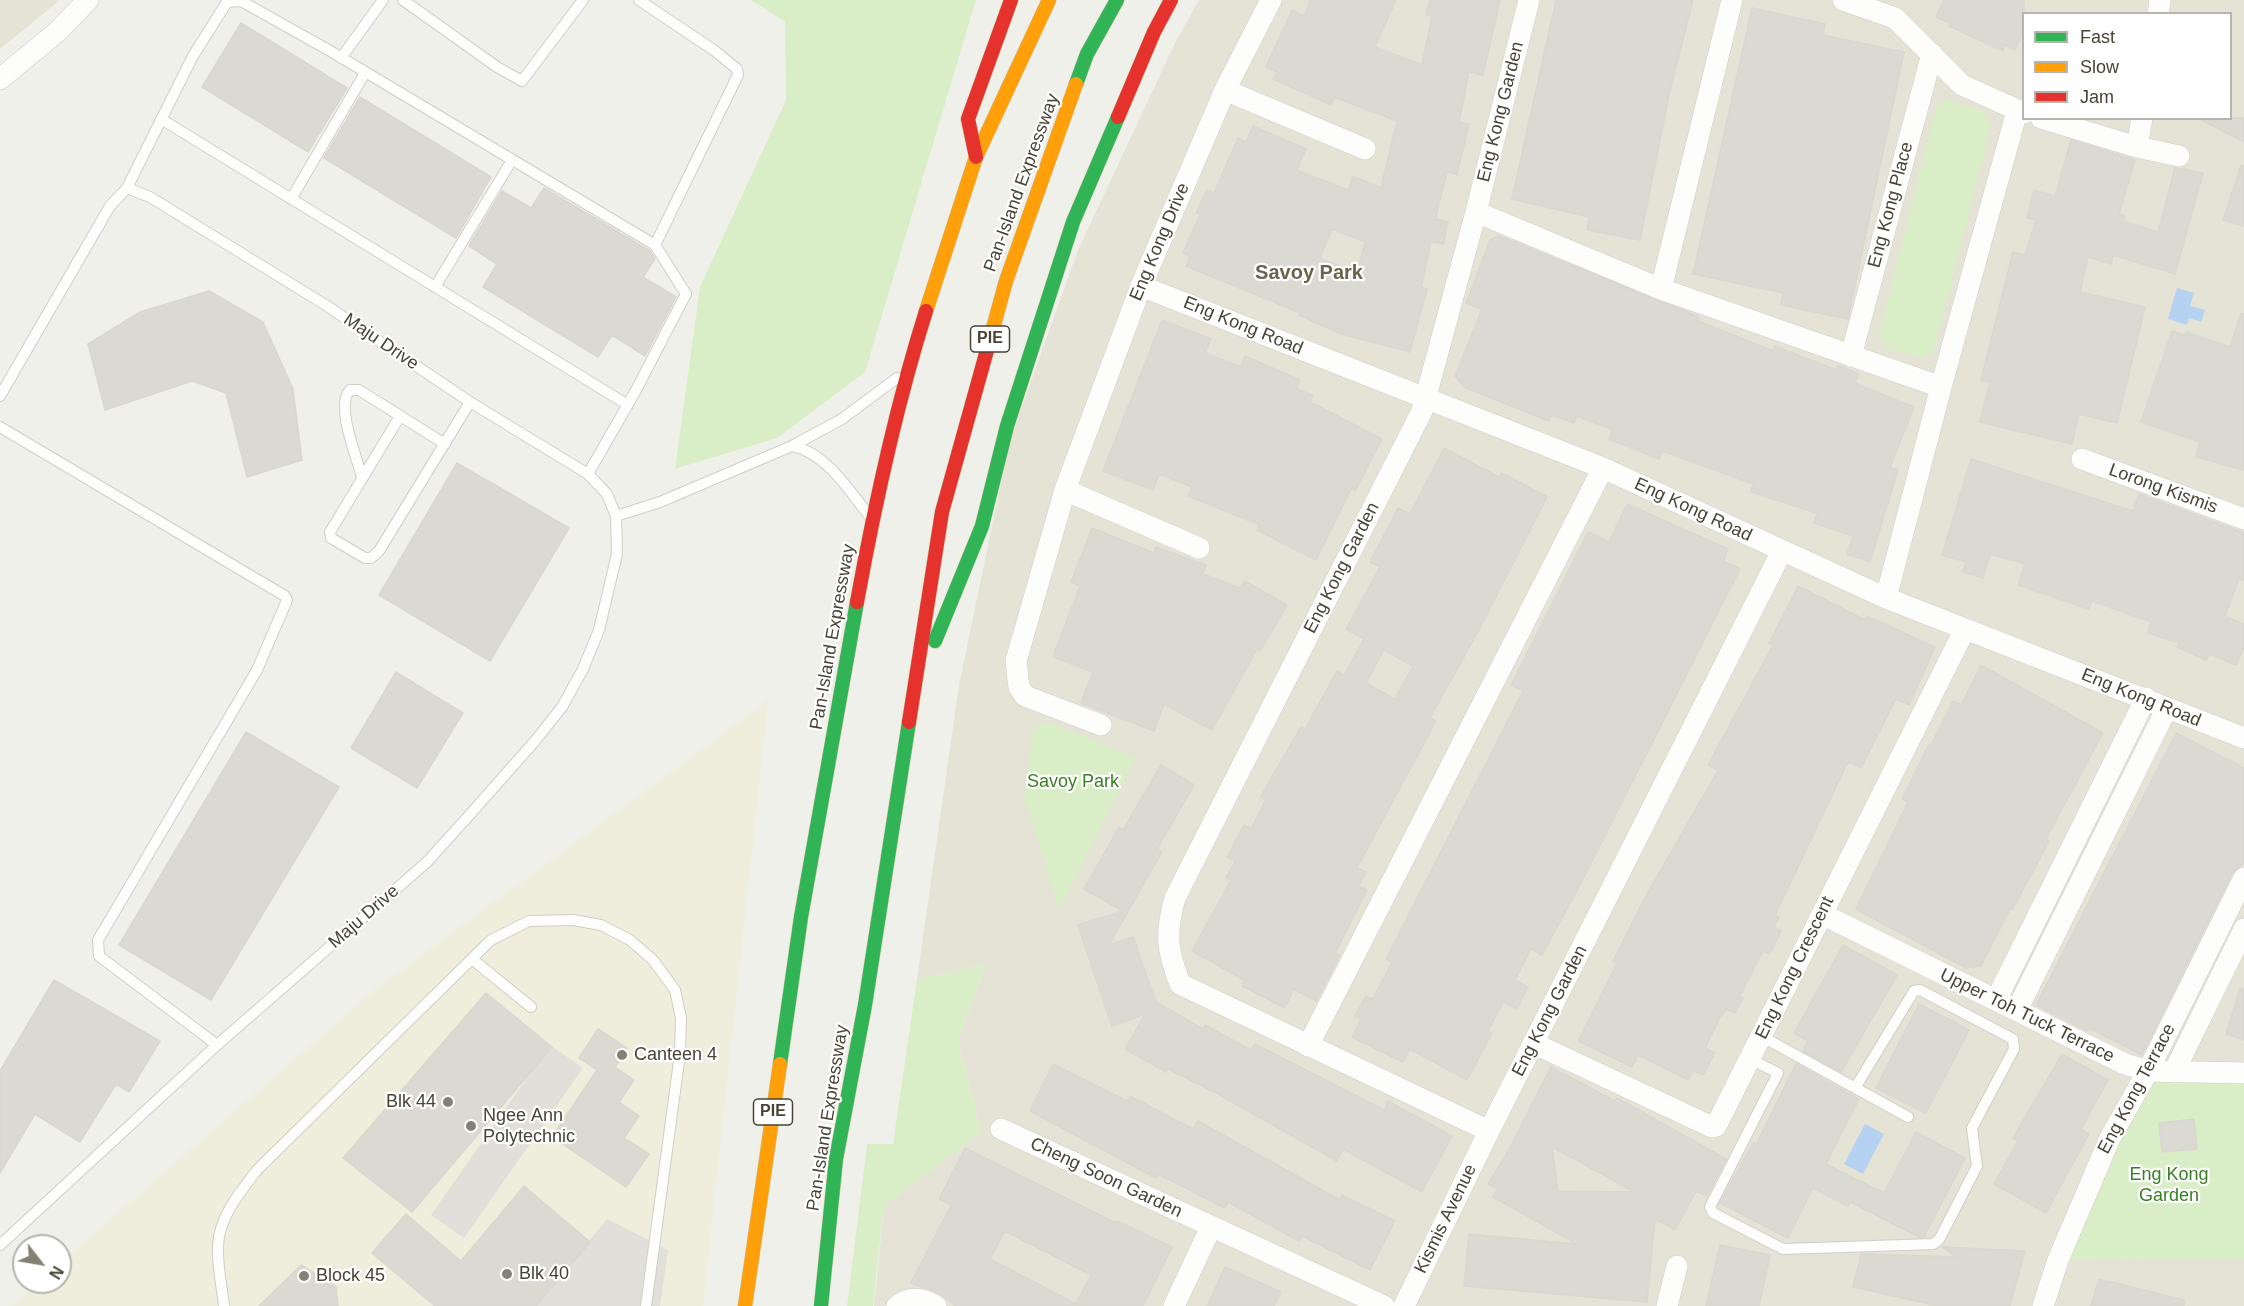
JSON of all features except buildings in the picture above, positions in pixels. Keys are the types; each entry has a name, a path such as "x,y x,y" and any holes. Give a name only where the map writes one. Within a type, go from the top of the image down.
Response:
{"highway":[{"path":"976,157 968,119 1011,0"},
{"name":"Pan-Island Expressway","path":"745,1306 801,917 872,519 907,371 976,157 1049,0"},
{"name":"Pan-Island Expressway","path":"821,1306 836,1159 865,1005 942,512 1006,281 1088,54 1117,0"},
{"path":"914,692 982,526 1007,426 1073,222 1122,105 1171,0"}],"street":[{"path":"0,79 57,32 88,0"},
{"name":"Eng Kong Drive","path":"1101,725 1025,696 1019,687 1016,662 1065,490 1141,286 1225,90 1271,0"},
{"name":"Eng Kong Garden","path":"1529,0 1476,212 1426,398 1175,898 1167,926 1171,960 1180,984 1489,1131 1782,551"},
{"path":"1661,289 1732,0"},
{"path":"1843,0 1895,18 1962,85 2020,112 1941,387 1886,598"},
{"name":"Eng Kong Place","path":"1851,356 1932,54"},
{"path":"1225,90 1365,149"},
{"path":"2048,120 2137,147 2179,156"},
{"path":"2137,147 2142,120"},
{"path":"1476,212 1661,289 1941,387"},
{"name":"Eng Kong Road","path":"1141,286 1603,468 1886,598 2244,738"},
{"name":"Lorong Kismis","path":"2082,459 2244,519"},
{"path":"1308,1046 1603,468"},
{"path":"1065,490 1199,548"},
{"name":"Eng Kong Crescent","path":"1533,1043 1712,1127 1716,1126 1965,630"},
{"path":"1996,1000 2146,698"},
{"path":"2017,1011 2167,708"},
{"name":"Eng Kong Terrace","path":"2043,1306 2058,1260 2084,1195 2113,1131 2148,1071 2244,878"},
{"name":"Upper Toh Tuck Terrace","path":"1822,914 2117,1061 2148,1071 2244,1074"},
{"name":"Eng Kong Terrace","path":"2174,1072 2244,930"},
{"name":"Cheng Soon Garden","path":"1002,1129 1384,1306"},
{"name":"Kismis Avenue","path":"1404,1306 1489,1131"},
{"path":"1174,1306 1211,1227"},
{"path":"1667,1306 1677,1266"},
{"path":"897,1306 914,1298 927,1300 936,1306"}],"lane":[{"path":"341,58 384,0"},
{"path":"403,0 497,67 522,81 584,0"},
{"path":"639,0 715,51 737,69 738,75 656,245"},
{"path":"0,396 110,206 127,188 193,57 227,2 241,1 656,245 686,294 628,405 588,474"},
{"path":"291,199 365,73"},
{"path":"161,119 628,405"},
{"path":"435,287 512,160"},
{"name":"Maju Drive","path":"0,1245 217,1045 427,862 535,741 562,707 583,669 599,630 617,554 616,516 607,494 588,474 470,402 324,304 150,197 127,188"},
{"path":"616,516 660,502 792,446 842,419 907,371"},
{"path":"362,477 346,419 346,394 350,390 359,390 445,444"},
{"path":"400,416 330,532 332,538 365,558 371,558 379,551 470,402"},
{"path":"0,427 285,596 287,600 257,670 98,940 99,956 217,1045"},
{"path":"792,446 807,449 828,466 872,519"},
{"path":"224,1306 218,1245 224,1221 236,1196 258,1169 491,940 529,921 573,920 600,925 630,940 653,960 675,990 681,1018 680,1054 646,1306"},
{"path":"472,959 531,1007"},
{"path":"1750,1059 1778,1073 1710,1207 1713,1213 1782,1249 1933,1244 1939,1240 1977,1166 1972,1128 2014,1049 2013,1039 1920,990 1914,991 1856,1088"},
{"path":"1761,1036 1908,1117"}],"shaded area":[{"path":"0,0 60,0 0,49"},
{"path":"1199,0 2244,0 2244,1306 874,1306 884,1205 981,1132 958,1041 985,965 917,979 959,685 1010,440 1078,250 1175,43"},
{"name":"Ngee Ann Polytechnic","path":"768,701 703,1306 11,1306 24,1294 72,1294 72,1253 377,988"},
{"path":"550,1045 583,1068 464,1238 431,1215"},
{"path":"607,1219 668,1250 660,1306 536,1306"}],"green space":[{"path":"751,0 976,0 865,372 777,438 675,469 700,287 786,100 785,22"},
{"path":"1946,100 1983,111 1991,125 1934,349 1923,358 1886,348 1879,334 1937,105"},
{"name":"Savoy Park","path":"1047,722 1136,758 1059,910 1025,799 1033,730"},
{"path":"985,965 958,1041 981,1132 884,1205 873,1306 847,1306 867,1144 893,1144 917,979"},
{"name":"Eng Kong Garden","path":"2146,1072 2244,1075 2244,1259 2056,1260"}],"water":[{"path":"2177,288 2194,293 2190,306 2205,310 2201,322 2189,318 2187,325 2168,319"},
{"path":"1865,1124 1884,1134 1863,1174 1844,1164"}],"traffic: fast":[{"path":"1076,84 1087,54 1117,0"},
{"path":"935,641 982,526 1007,426 1073,222 1118,117"},
{"path":"780,1064 801,917 857,602"},
{"path":"821,1306 836,1159 865,1005 909,722"}],"traffic: slow":[{"path":"926,311 976,157 1049,0"},
{"path":"989,343 1006,281 1076,84"},
{"path":"745,1306 780,1064"}],"traffic: jam":[{"path":"976,157 968,119 1011,0"},
{"path":"1118,117 1154,32 1171,0"},
{"path":"857,602 887,455 926,311"},
{"path":"909,722 942,512 989,343"}],"place":[{"name":"Canteen 4","path":"622,1055"},
{"name":"Blk 44","path":"448,1102"},
{"name":"Ngee Ann Polytechnic","path":"471,1126"},
{"name":"Blk 40","path":"507,1274"},
{"name":"Block 45","path":"304,1276"}],"district":[{"name":"Savoy Park","path":"1309,273"}]}
